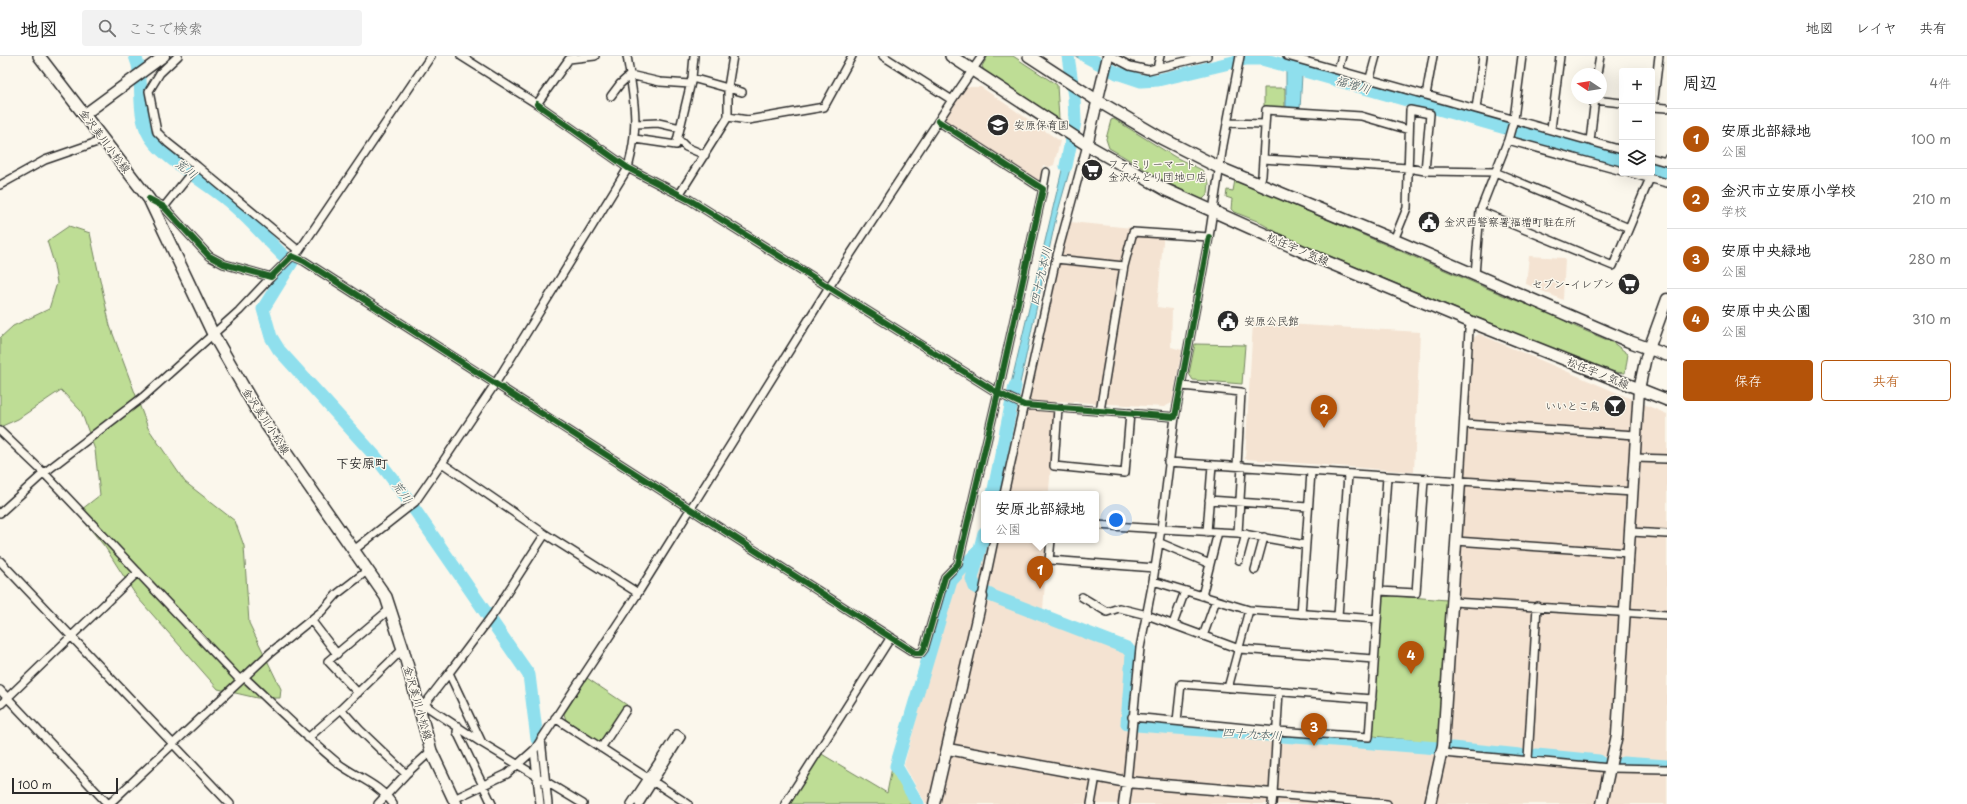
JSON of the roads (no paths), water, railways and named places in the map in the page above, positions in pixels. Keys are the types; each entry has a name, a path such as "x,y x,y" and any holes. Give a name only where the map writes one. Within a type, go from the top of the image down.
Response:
{"main road":[{"name":"金沢美川小松線","path":"39,56 149,198 213,334 259,414 386,597 421,702 432,751 455,801"},
{"name":"松任宇ノ気線","path":"951,56 1082,142 1166,190 1214,213 1471,322 1667,400"},
{"path":"1029,56 1088,95 1161,138 1220,168 1394,240 1628,341 1667,355"}],"street":[{"path":"85,114 164,56"},
{"path":"178,56 160,73 149,91 157,132 168,143 299,251"},
{"path":"0,513 44,473 143,397 239,311 292,256 299,251 431,56"},
{"path":"461,56 537,104 628,168 679,195 830,287 1000,394 1021,403 1058,408 1175,417"},
{"path":"537,104 569,59 595,56"},
{"path":"354,550 412,504 442,464 495,384 628,168 635,139 636,124 627,56"},
{"path":"635,139 676,145 691,81 694,56"},
{"path":"679,195 728,117 728,87 733,56"},
{"path":"728,117 748,120 824,107 852,56"},
{"path":"883,56 952,100"},
{"path":"455,801 483,785 507,774 534,750 638,593 830,287 982,56"},
{"path":"1157,68 1160,56"},
{"path":"1124,804 1140,648 1161,529 1168,462 1175,417 1214,213 1227,123 1240,56"},
{"path":"1287,56 1426,94 1513,121 1551,129 1619,149"},
{"path":"1338,70 1342,56"},
{"path":"1370,78 1376,56"},
{"path":"1426,94 1433,56"},
{"path":"1476,109 1483,56"},
{"path":"1475,275 1480,211 1496,172 1513,121 1522,56"},
{"path":"1551,129 1560,56"},
{"path":"1599,68 1600,56"},
{"path":"1653,104 1659,56"},
{"path":"1005,491 1021,403 1056,259 1082,142 1098,101 1109,58 1130,66 1148,70 1203,57"},
{"path":"630,75 660,82 691,81 728,87 742,92"},
{"path":"611,96 620,84 630,75"},
{"path":"1607,101 1619,103"},
{"path":"1590,140 1594,104"},
{"path":"1655,107 1667,108"},
{"path":"1259,185 1262,176 1266,110 1361,116 1409,130"},
{"path":"1394,240 1407,208 1410,110 1430,114 1425,171"},
{"path":"938,121 1042,189"},
{"path":"636,124 658,123 680,128"},
{"path":"1227,123 1265,124"},
{"path":"1508,138 1619,170"},
{"path":"678,139 686,147 705,155"},
{"path":"0,185 45,160 103,140"},
{"path":"1263,159 1408,168 1425,171 1496,172 1629,228"},
{"path":"1655,159 1666,162 1667,159"},
{"path":"164,207 185,183 197,166"},
{"path":"292,256 304,261 915,653 921,653 924,649 945,577 958,564 1000,394 1046,172"},
{"path":"1642,176 1667,183"},
{"path":"1480,211 1613,266 1650,178"},
{"path":"149,198 164,207 209,256 224,264 271,277"},
{"path":"1100,411 1124,266 1133,232 1209,237"},
{"path":"1056,259 1124,266"},
{"path":"1602,804 1617,735 1636,458 1639,389 1646,357 1667,299"},
{"path":"1430,804 1443,753 1469,330 1471,322"},
{"path":"1182,386 1241,392 1239,466 1240,502 1238,533"},
{"path":"1058,408 1054,466 1125,473 1130,413"},
{"path":"1464,424 1636,435"},
{"path":"0,431 44,473 242,678 308,738 341,765 386,794 393,804"},
{"path":"1636,458 1667,459"},
{"path":"1168,462 1424,480 1633,492"},
{"path":"442,464 545,534 638,593"},
{"path":"1207,532 1212,465"},
{"path":"1301,614 1304,545 1311,472"},
{"path":"1338,616 1348,475"},
{"path":"1132,717 1369,737 1387,477"},
{"path":"1379,591 1416,593 1424,480"},
{"path":"1209,500 1308,506"},
{"path":"1099,525 1238,533 1304,545"},
{"path":"1202,596 1218,532"},
{"path":"1631,532 1667,534"},
{"path":"545,534 486,624 449,673 421,702 482,743 517,765 546,780 583,804"},
{"path":"1239,560 1246,534"},
{"path":"1255,570 1264,538"},
{"path":"1456,541 1629,553"},
{"path":"1158,542 1210,564"},
{"path":"934,804 948,749 993,543"},
{"path":"1051,543 1049,560 1155,568"},
{"path":"0,561 230,804"},
{"path":"0,690 108,804 242,678 290,636 311,620 337,594 368,570"},
{"path":"0,705 138,572"},
{"path":"1153,581 1249,610 1377,619"},
{"path":"1173,624 1185,591"},
{"path":"1082,597 1107,612 1119,608 1147,615 1239,649 1374,659"},
{"path":"1203,636 1216,600"},
{"path":"1453,602 1667,615"},
{"path":"1528,760 1537,606"},
{"path":"358,693 328,661 390,609"},
{"path":"1228,688 1249,610"},
{"path":"311,620 337,654"},
{"path":"785,804 891,637"},
{"path":"308,738 341,709 403,649"},
{"path":"449,673 482,743"},
{"path":"1177,722 1181,684 1372,699"},
{"path":"1273,799 1279,692"},
{"path":"341,709 360,730 406,774"},
{"path":"601,748 626,710"},
{"path":"555,718 688,804"},
{"path":"458,726 457,732 492,804"},
{"path":"631,804 650,780 681,737 677,734 650,780 639,804"},
{"path":"541,739 548,804"},
{"path":"948,749 1127,782 1273,799 1386,804"},
{"path":"534,750 540,804"},
{"path":"378,804 406,774 432,751"},
{"path":"1443,753 1610,768 1667,769"},
{"path":"1091,804 1096,776"}],"water":[{"path":"1063,56 1074,56 1072,59 1074,69 1070,72"},
{"path":"1075,56 1089,56 1092,59 1096,59 1095,67"},
{"path":"1286,70 1302,75 1300,109 1286,108"},
{"path":"1070,95 1076,95 1078,97 1077,130 1071,128"},
{"path":"1068,145 1074,155 1056,218 1017,397 1009,392"}],"waterway":[{"name":"荒川","path":"135,56 140,74 141,103 144,122 152,140 171,159 235,207 284,256"},
{"name":"四十九本川","path":"1066,166 1075,122 1074,97 1068,56"},
{"name":"福増川","path":"1085,56 1117,73 1141,81 1158,80 1246,59 1262,59 1619,160"},
{"name":"福増川","path":"1655,170 1667,174"},
{"name":"荒川","path":"292,262 263,309 271,337 279,350 375,456 401,490 529,675 537,739"},
{"name":"四十九本川","path":"994,491 1015,386"},
{"name":"四十九本川","path":"981,543 972,579 975,587 992,596 1127,648 1132,654 1127,724"},
{"path":"918,804 896,766 951,581 979,550"},
{"name":"四十九本川","path":"1137,725 1438,748"},
{"name":"四十九本川","path":"1452,748 1520,755"},
{"name":"荒川","path":"538,755 541,774"},
{"name":"四十九本川","path":"1537,755 1599,761"},
{"name":"四十九本川","path":"1623,763 1667,766"},
{"name":"荒川","path":"542,783 543,804"}],"place":[{"name":"安原保育園","path":"998,125"},
{"name":"ファミリーマート 金沢みどり団地口店","path":"1092,170"},
{"name":"金沢西警察署福増町駐在所","path":"1429,222"},
{"name":"セブン-イレブン","path":"1629,284"},
{"name":"安原公民館","path":"1228,321"},
{"name":"いいとこ鳥","path":"1615,406"},
{"name":"金沢市立安原小学校","path":"1324,428"},
{"name":"安原北部緑地","path":"1040,589"},
{"name":"安原中央公園","path":"1411,674"},
{"name":"安原中央緑地","path":"1314,746"}],"district":[{"name":"下安原町","path":"362,463"}]}
